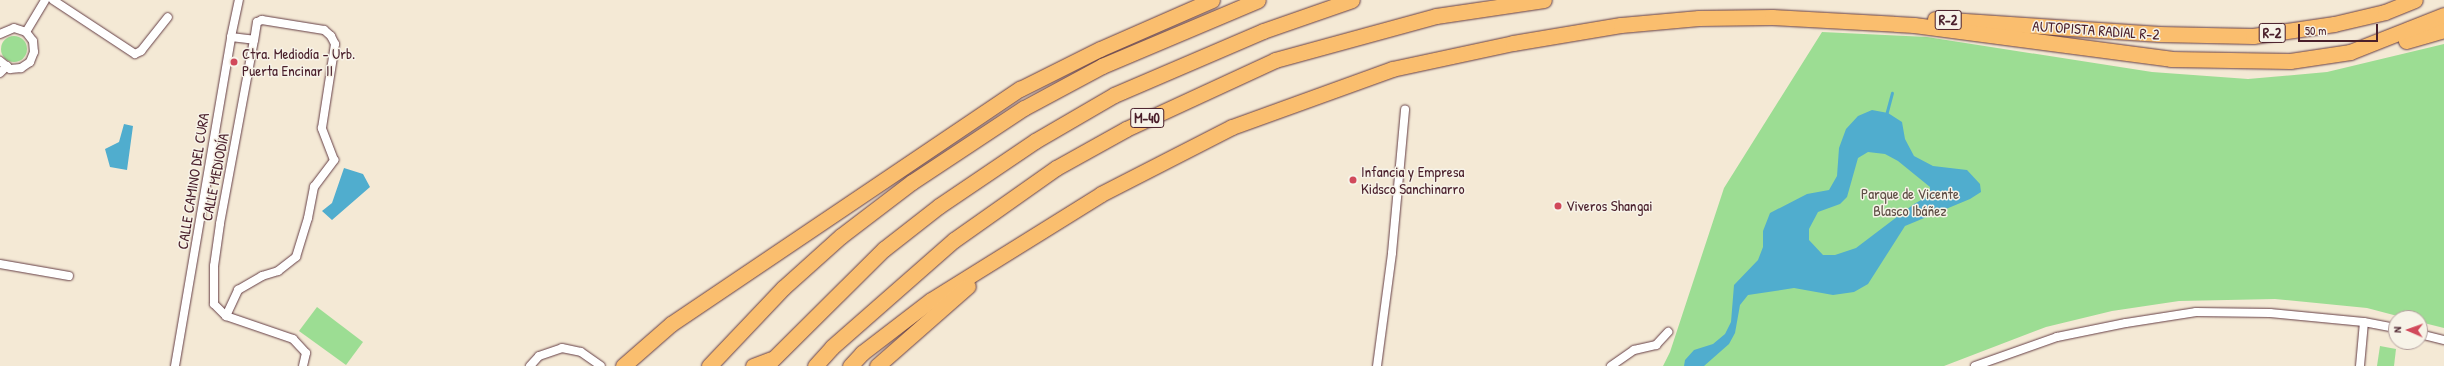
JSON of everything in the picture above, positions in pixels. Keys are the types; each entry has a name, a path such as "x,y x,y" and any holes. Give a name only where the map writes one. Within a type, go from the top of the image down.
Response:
{"highway":[{"path":"623,366 671,324 1020,89 1100,49 1212,0"},
{"path":"708,366 783,288 841,236 912,182 1024,108 1102,66 1258,0"},
{"name":"M-40","path":"769,363 884,249 939,206 1035,141 1114,95 1263,30 1352,0"},
{"name":"M-40","path":"815,366 832,347 954,240 1056,168 1126,128 1275,60 1436,16 1544,0"},
{"name":"AUTOPISTA RADIAL R-2","path":"1772,17 1834,11 2067,29 2253,36 2334,24 2385,12 2415,0"},
{"path":"2350,52 2444,15"},
{"path":"850,366 862,353 931,300 1000,259 1101,194 1232,127 1392,69 1513,43 1621,25 1699,18 1772,17 1914,25 2171,59 2290,61 2350,52 2444,30"},
{"path":"877,366 1000,259"},
{"path":"753,366 769,363"}],"street":[{"path":"26,32 45,0"},
{"path":"53,0 135,54 141,51 168,16"},
{"name":"CALLE CAMINO DEL CURA","path":"175,366 231,37 239,0"},
{"name":"CALLE MEDIODÍA","path":"262,20 324,30 331,36 335,44 322,128 334,160 314,187 308,218 296,257 278,271 262,276 238,290 226,316 214,304 214,266 254,40 257,22 262,20"},
{"path":"0,33 14,28 26,32 33,41 34,52 30,62 21,68 3,64 0,73"},
{"path":"231,37 254,40"},
{"path":"1377,366 1393,245 1405,110"},
{"path":"0,264 69,276"},
{"path":"1975,366 2057,337 2126,323 2196,312 2270,313 2364,322 2388,326"},
{"path":"226,316 293,339 306,353 303,366"},
{"path":"2360,366 2364,322"},
{"path":"1611,366 1634,350 1656,345 1668,332"},
{"path":"2428,336 2444,340"},
{"path":"530,366 539,356 562,348 581,352 601,366"}],"green space":[{"name":"Parque de Vicente Blasco Ibáñez","path":"1822,32 1927,37 2152,72 2248,79 2327,72 2444,44 2444,328 2428,324 2428,310 2388,310 2388,314 2367,308 2275,299 2179,301 2112,311 2046,327 1944,366 1663,366 1670,352 1724,188"},
{"path":"14,36 24,39 27,49 24,59 14,62 4,59 1,49 4,39"},
{"path":"317,307 363,342 346,365 299,331"},
{"path":"2380,346 2388,348 2388,350 2396,350 2394,366 2377,366"}],"water":[{"path":"1872,110 1888,113 1902,122 1905,139 1914,156 1933,166 1967,170 1980,184 1981,192 1970,199 1905,226 1868,284 1854,292 1833,295 1794,288 1748,295 1740,305 1735,333 1729,344 1704,366 1684,366 1685,360 1694,350 1713,344 1725,334 1731,322 1734,285 1758,260 1763,247 1763,231 1770,213 1807,194 1829,190 1837,176 1839,148 1846,129 1858,116","holes":["1868,152 1885,154 1898,161 1930,187 1930,195 1914,204 1856,248 1835,255 1823,255 1809,240 1809,229 1818,212 1840,204 1847,197 1858,158"]},
{"path":"124,124 133,126 127,170 110,167 105,149 119,142"},
{"path":"344,168 363,174 370,187 332,220 322,211 332,203"}],"waterway":[{"path":"1886,115 1892,93"}],"place":[{"name":"Ctra. Mediodía - Urb. Puerta Encinar II","path":"234,62"},
{"name":"Infancia y Empresa Kidsco Sanchinarro","path":"1353,180"},
{"name":"Viveros Shangai","path":"1558,206"}]}
